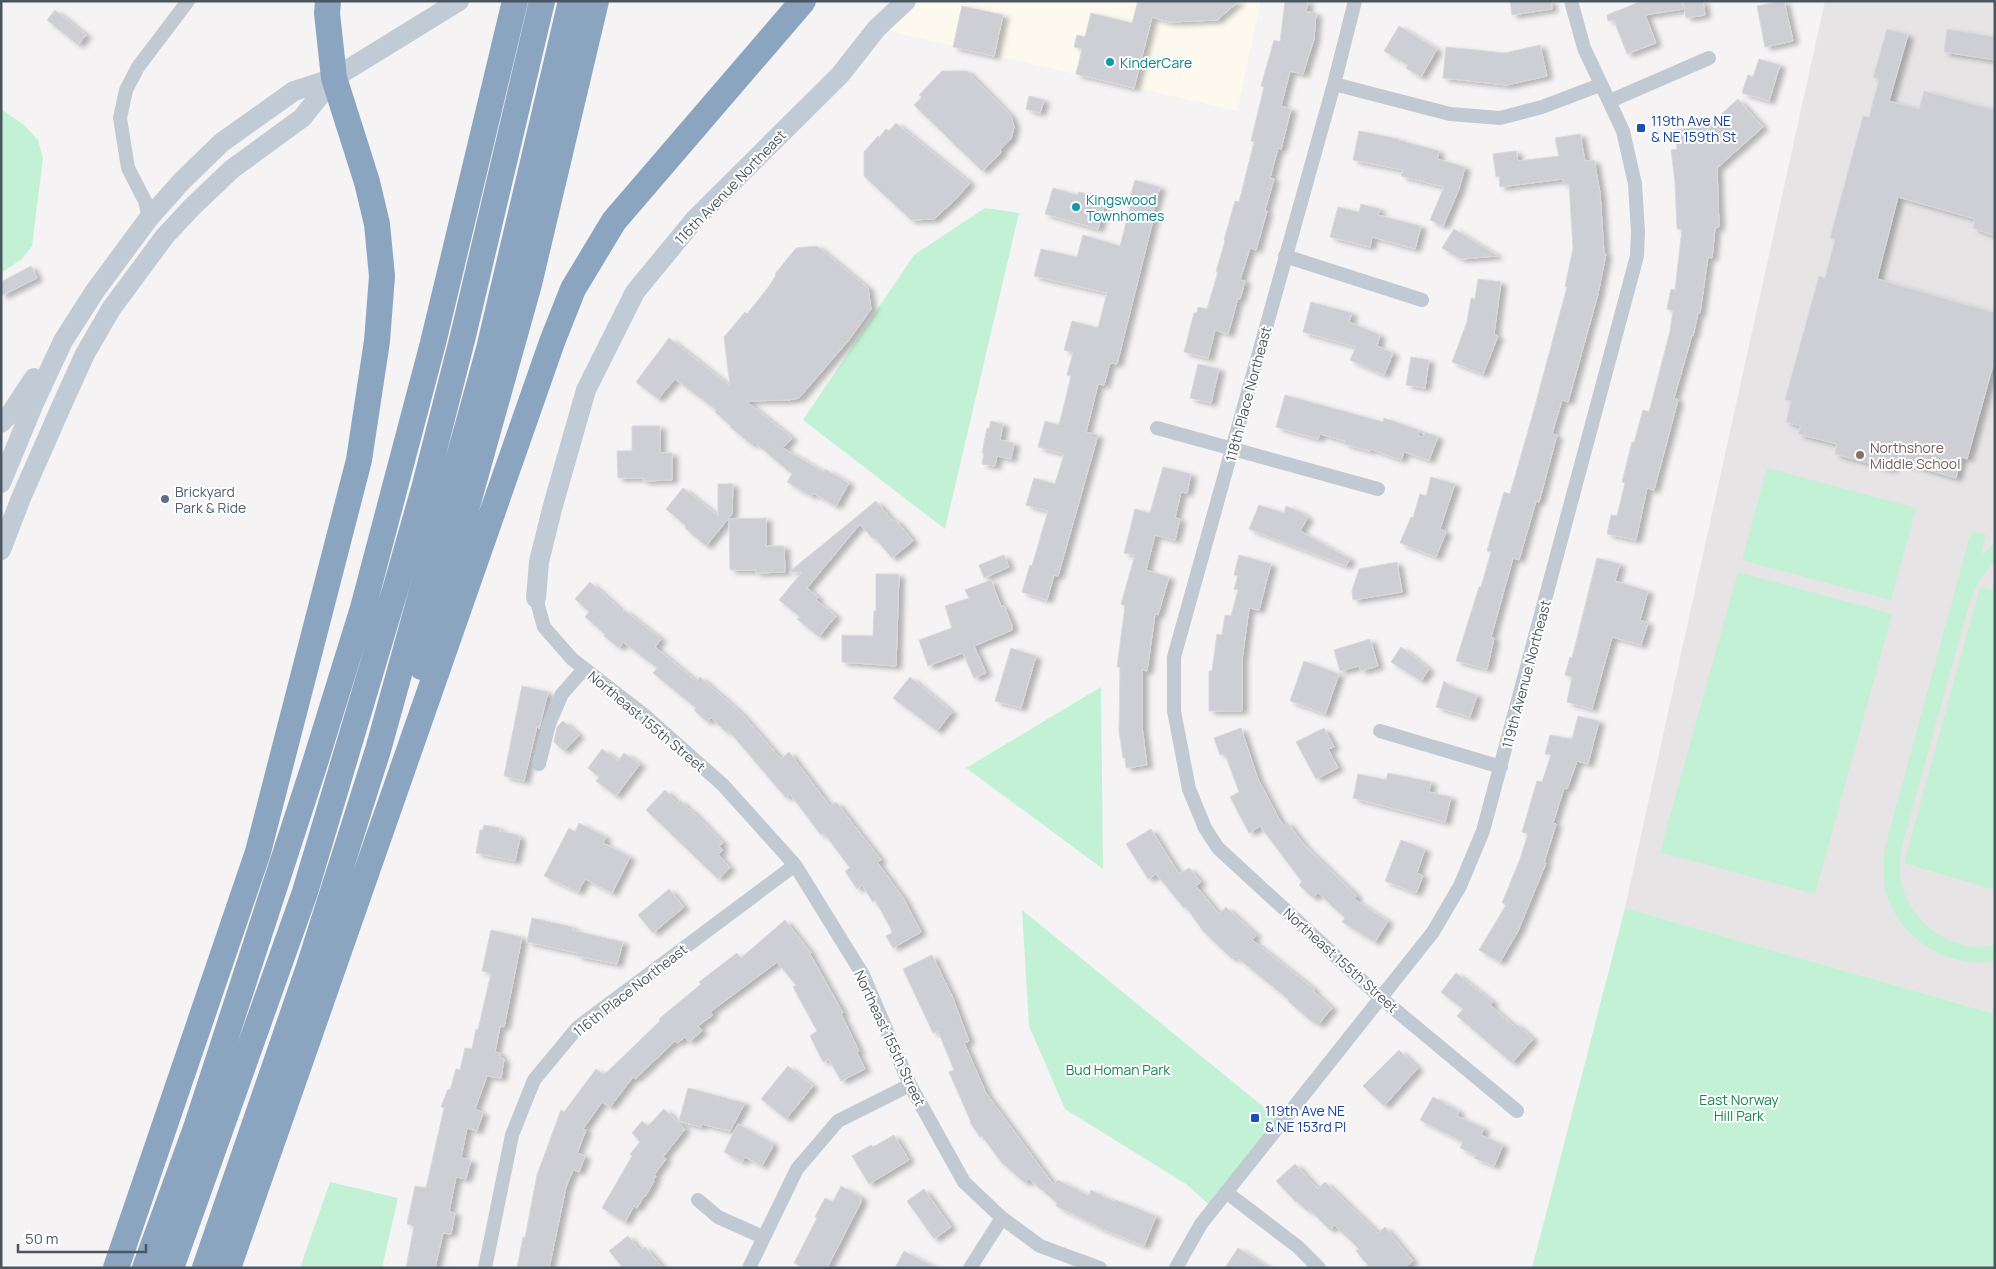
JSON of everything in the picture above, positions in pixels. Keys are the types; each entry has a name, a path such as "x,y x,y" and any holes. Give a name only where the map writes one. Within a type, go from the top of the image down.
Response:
{"highway":[{"path":"116,1268 258,852 359,460 377,341 382,276 378,224 367,182 334,78 327,13 328,1"},
{"path":"145,1268 196,1128 314,766 363,608 434,343 515,1"},
{"path":"171,1268 244,1059 257,1030 307,883 425,484 489,231 542,1"},
{"path":"205,1268 306,976 378,750 489,350 571,1"},
{"path":"228,1268 552,342 573,289 614,221 803,1"},
{"path":"352,910 529,284 595,8"},
{"path":"244,978 257,1030"}],"main road":[{"path":"1,483 35,401 63,341 95,292 149,218 182,181 221,144 294,91 334,78 459,1"},
{"name":"116th Avenue Northeast","path":"536,598 540,562 556,490 586,390 635,292 695,219 840,75 877,28 906,1"},
{"path":"1,550 21,498 85,354 111,309 165,236 232,169 302,118 334,78"},
{"path":"21,498 20,474 55,387 63,341"},
{"path":"1,423 11,413 50,355 63,341"},
{"path":"1,518 5,510 21,498"}],"street":[{"path":"149,218 145,200 128,168 120,118 126,90 138,67 188,1"},
{"name":"118th Place Northeast","path":"1189,789 1174,711 1174,657 1334,84 1355,1"},
{"name":"119th Avenue Northeast","path":"1176,1268 1201,1224 1433,932 1460,886 1484,831 1637,256 1638,232 1635,184 1623,131 1584,48 1571,1"},
{"path":"1610,101 1709,58"},
{"path":"1334,84 1450,114 1500,118 1542,108 1600,85"},
{"path":"1285,256 1422,300"},
{"path":"1157,428 1378,489"},
{"name":"Northeast 155th Street","path":"536,598 544,627 572,660 643,714 723,785 795,866 863,975 910,1085 964,1182 1002,1218 1040,1246 1100,1268"},
{"path":"539,764 549,724 562,694 584,669"},
{"path":"1380,731 1501,767"},
{"name":"Northeast 155th Street","path":"1189,789 1205,828 1218,848 1381,998 1517,1111"},
{"name":"116th Place Northeast","path":"485,1268 512,1135 534,1080 578,1026 795,866"},
{"path":"749,1268 797,1169 838,1121 910,1085"},
{"path":"1226,1192 1298,1247 1319,1268"},
{"path":"698,1200 718,1217 764,1238"},
{"path":"970,1268 1002,1218"}],"shaded area":[{"path":"907,1 1261,1 1237,111 880,29"},
{"name":"Northshore Middle School","path":"1825,1 1995,1 1995,1014 1625,908"}],"green space":[{"path":"1,109 24,125 38,140 43,158 32,246 22,259 1,273"},
{"path":"985,208 1019,213 945,529 803,420 914,255"},
{"path":"1767,468 1916,508 1891,600 1742,560"},
{"path":"1971,532 1986,535 1981,555 1995,543 1995,561 1979,580 1970,601 1902,846 1900,872 1906,896 1913,910 1935,932 1949,940 1964,945 1979,947 1995,945 1995,961 1978,962 1946,956 1918,940 1906,929 1889,901 1885,888 1884,874 1885,847"},
{"path":"1738,572 1892,614 1815,894 1660,852"},
{"path":"1980,587 1995,591 1995,890 1904,863"},
{"path":"1101,687 1103,869 966,768"},
{"name":"East Norway Hill Park","path":"1625,908 1995,1014 1995,1268 1532,1268"},
{"name":"Bud Homan Park","path":"1022,910 1282,1122 1213,1208 1186,1184 1065,1109 1029,1026"},
{"path":"330,1182 398,1198 382,1268 300,1268"}],"building":[{"name":"KinderCare","path":"1138,1 1239,1 1217,20 1170,22 1152,17 1134,88 1076,74 1082,49 1074,47 1077,35 1085,37 1091,13 1132,23"},
{"path":"1285,1 1308,1 1306,12 1316,13 1314,39 1303,74 1290,71 1281,106 1291,109 1281,149 1278,148 1270,178 1274,179 1256,250 1250,248 1240,280 1245,281 1228,334 1215,330 1208,358 1184,352 1194,313 1197,313 1198,307 1207,309 1235,201 1239,202 1254,142 1251,141 1264,87 1261,86 1274,40 1280,42"},
{"path":"1510,1 1551,1 1552,9 1512,15"},
{"path":"1642,1 1682,1 1683,9 1645,15 1656,43 1627,54 1614,20 1608,21 1607,15"},
{"path":"1683,1 1703,1 1705,15 1686,18"},
{"path":"1784,1 1793,41 1765,47 1757,6"},
{"path":"962,6 1003,15 994,56 953,47"},
{"path":"55,10 86,35 78,45 47,20"},
{"path":"1399,26 1437,49 1421,77 1406,68 1408,65 1384,51"},
{"path":"1887,29 1908,35 1889,101 1919,109 1924,91 1995,110 1995,236 1973,228 1975,219 1898,197 1877,279 1995,313 1995,358 1967,459 1961,457 1956,478 1894,460 1891,469 1835,454 1837,444 1798,434 1801,426 1786,422 1791,401 1785,400 1819,276 1825,278 1835,240 1830,238 1863,116 1869,117 1879,79 1873,77"},
{"path":"1947,29 1995,37 1995,60 1944,52"},
{"path":"1540,45 1547,76 1507,85 1443,78 1446,47 1505,53"},
{"path":"1759,59 1780,65 1769,101 1742,93 1748,75 1753,77"},
{"path":"942,71 967,71 1011,116 1014,127 1011,139 1000,150 1002,152 982,171 914,105 922,97 919,95"},
{"path":"1029,96 1044,100 1040,113 1026,109"},
{"path":"1738,99 1763,127 1717,168 1719,227 1715,228 1712,258 1708,257 1700,313 1698,313 1674,398 1678,400 1654,490 1647,488 1636,540 1607,534 1611,515 1617,516 1625,483 1622,482 1632,442 1634,443 1643,410 1649,412 1670,331 1673,311 1667,309 1671,289 1675,290 1682,229 1677,229 1675,182 1671,150 1677,149 1674,130 1708,126"},
{"path":"896,123 970,183 934,219 911,220 864,176 864,152 878,136 879,138 886,129 889,131"},
{"path":"1359,131 1399,139 1439,151 1437,159 1465,167 1459,189 1443,226 1430,220 1444,187 1401,176 1403,170 1353,160"},
{"path":"1580,134 1585,161 1594,160 1600,193 1604,253 1606,254 1598,294 1568,402 1562,400 1552,434 1557,435 1539,502 1536,501 1519,560 1513,558 1491,637 1494,638 1487,669 1456,661 1491,552 1487,551 1504,492 1510,494 1532,417 1567,287 1565,287 1573,248 1569,184 1564,185 1563,179 1500,187 1499,176 1496,177 1493,154 1516,151 1518,161 1559,156 1555,138"},
{"path":"1135,180 1160,187 1153,212 1155,212 1117,364 1110,363 1104,385 1098,384 1086,432 1098,435 1058,576 1054,575 1047,600 1022,592 1030,565 1032,566 1048,511 1026,505 1034,478 1055,484 1064,454 1038,447 1045,421 1059,425 1071,376 1067,375 1073,353 1064,350 1072,321 1098,328 1107,293 1034,276 1041,249 1077,257 1083,235 1120,246 1130,208 1127,207"},
{"name":"Kingswood Townhomes","path":"1053,188 1078,195 1079,192 1106,200 1098,229 1045,214"},
{"path":"1361,204 1380,209 1378,215 1421,226 1415,249 1372,237 1370,247 1330,237 1338,207 1359,212"},
{"path":"1454,229 1498,256 1461,259 1442,248"},
{"path":"817,246 868,288 871,309 849,340 799,398 746,401 792,438 783,448 824,472 825,469 849,483 836,506 813,493 811,496 787,482 792,474 754,442 752,445 730,427 715,412 716,410 675,379 658,399 636,382 669,338 730,386 724,337 745,312 747,314 796,248"},
{"path":"31,266 37,278 1,296 1,282"},
{"path":"1478,279 1501,282 1494,334 1498,336 1483,374 1452,362 1467,322 1471,298 1475,299"},
{"path":"1311,302 1352,313 1349,322 1380,335 1377,346 1393,353 1384,375 1350,360 1356,347 1303,332"},
{"path":"1411,357 1429,360 1425,388 1406,385"},
{"path":"1198,364 1219,369 1211,403 1190,398"},
{"path":"1285,395 1383,422 1384,418 1419,430 1418,436 1423,437 1425,432 1438,437 1429,460 1404,452 1401,460 1371,449 1370,451 1344,444 1345,441 1320,434 1318,439 1276,427"},
{"path":"991,421 1003,424 1000,440 1014,443 1011,459 997,456 995,466 982,464 984,453 982,453 987,428 989,429"},
{"path":"632,426 660,426 660,453 672,453 672,480 643,481 643,478 618,478 617,451 632,451"},
{"path":"1163,467 1191,474 1187,493 1181,492 1175,518 1180,519 1175,540 1155,535 1146,570 1169,577 1158,615 1155,614 1147,671 1142,670 1142,727 1147,765 1126,768 1119,731 1120,667 1117,667 1125,606 1121,604 1135,555 1124,553 1135,509 1150,513"},
{"path":"1431,477 1455,484 1440,529 1446,532 1436,557 1400,543 1411,517 1413,518 1420,494 1426,496"},
{"path":"718,484 733,484 732,514 706,546 666,509 683,488 718,516"},
{"path":"876,501 893,521 895,519 913,541 892,558 860,524 807,588 818,597 816,600 836,616 819,637 797,619 800,617 779,600 802,572 789,572"},
{"path":"1259,505 1284,513 1286,506 1303,513 1308,517 1300,531 1350,559 1346,566 1249,529"},
{"path":"766,518 766,546 784,546 785,572 756,573 756,570 730,570 729,519"},
{"path":"1004,555 1009,567 984,578 979,565"},
{"path":"1239,555 1271,564 1259,610 1249,608 1242,660 1242,711 1209,711 1209,671 1212,671 1217,634 1222,635 1225,615 1231,616 1238,590 1234,589 1238,576 1234,575"},
{"path":"1597,558 1620,564 1615,581 1648,591 1640,620 1648,623 1641,645 1612,637 1592,709 1567,702 1572,677 1565,675 1570,657 1572,658"},
{"path":"1397,562 1402,592 1353,600 1352,591 1359,569"},
{"path":"876,574 899,574 896,666 842,662 842,635 873,636 874,611 876,611"},
{"path":"991,580 1001,606 1004,606 1012,625 1012,630 974,646 986,673 974,678 963,653 928,666 919,640 952,628 945,606 969,598 965,590"},
{"path":"590,582 623,612 624,610 661,639 655,647 696,681 700,677 741,713 781,759 789,752 830,806 836,802 881,860 877,862 904,899 921,932 893,948 886,936 892,933 890,927 875,900 873,902 862,885 857,889 845,871 850,868 824,833 821,835 790,794 786,798 728,730 726,732 711,718 707,722 694,710 696,708 653,673 657,668 623,642 619,648 585,617 589,612 575,599"},
{"path":"1370,639 1378,666 1361,671 1359,666 1340,671 1334,650"},
{"path":"1401,647 1429,669 1421,681 1391,662"},
{"path":"1011,648 1036,656 1021,708 995,701"},
{"path":"1304,661 1339,674 1325,714 1290,701"},
{"path":"910,677 952,712 937,731 893,698"},
{"path":"1444,681 1450,686 1477,695 1470,717 1436,707"},
{"path":"522,686 548,692 539,729 537,726 524,781 504,776"},
{"path":"1578,716 1599,721 1588,764 1577,761 1567,789 1564,788 1553,823 1556,824 1544,863 1546,863 1518,931 1500,962 1479,950 1506,905 1502,903 1528,834 1522,832 1537,781 1542,782 1551,755 1545,754 1550,735 1572,739"},
{"path":"563,721 579,735 564,751 554,742 557,727"},
{"path":"1241,728 1258,779 1283,826 1287,822 1305,846 1357,896 1354,899 1388,921 1375,942 1342,922 1345,918 1318,893 1313,898 1299,885 1302,882 1260,826 1249,833 1230,797 1239,792 1225,754 1220,755 1214,738"},
{"path":"1324,728 1334,747 1328,749 1338,768 1316,779 1296,742"},
{"path":"602,749 618,761 624,753 640,764 616,796 596,781 599,777 588,768"},
{"path":"1388,773 1431,782 1429,792 1451,797 1445,822 1353,798 1358,774 1386,780"},
{"path":"665,790 678,803 680,800 690,809 723,843 719,846 723,850 718,854 730,868 718,879 646,810"},
{"path":"579,823 606,837 603,843 630,857 612,893 585,879 578,892 544,876 569,828 575,832"},
{"path":"484,825 500,828 499,831 518,835 517,837 520,838 515,861 476,853 480,830 483,830"},
{"path":"1151,829 1179,874 1189,868 1201,882 1196,886 1219,914 1226,907 1256,935 1252,940 1314,989 1313,991 1332,1008 1318,1025 1235,956 1232,959 1203,931 1186,907 1184,908 1156,874 1148,879 1126,844"},
{"path":"1401,840 1425,849 1417,873 1423,876 1416,893 1385,881"},
{"path":"669,889 684,907 653,933 638,915"},
{"path":"532,918 573,927 572,930 623,942 617,964 577,956 578,953 527,942"},
{"path":"785,920 811,953 843,1013 841,1014 859,1051 857,1053 865,1069 841,1081 829,1059 823,1062 810,1036 817,1031 793,987 796,985 777,962 710,1012 713,1015 698,1026 702,1031 689,1042 685,1037 677,1043 675,1041 635,1079 633,1077 610,1107 602,1102 583,1129 586,1130 577,1153 585,1156 579,1172 573,1170 566,1187 549,1268 517,1268 523,1237 525,1238 537,1175 561,1110 564,1112 596,1069 604,1075 660,1021 659,1019 701,984 699,982 737,953 741,958"},
{"path":"491,930 522,937 504,1027 500,1026 495,1052 500,1053 500,1058 504,1059 501,1078 487,1076 475,1109 483,1113 477,1131 467,1128 461,1158 471,1160 466,1179 456,1177 449,1212 455,1213 451,1234 443,1233 435,1268 406,1268 414,1226 407,1224 415,1186 426,1188 444,1108 441,1107 448,1089 450,1090 456,1069 460,1070 465,1048 472,1049 476,1029 478,1030 491,973 482,971"},
{"path":"932,955 952,996 969,1041 964,1043 986,1093 1053,1184 1058,1180 1089,1196 1091,1190 1115,1202 1116,1200 1156,1216 1144,1246 1105,1230 1056,1206 1057,1203 1029,1179 1025,1183 1001,1162 982,1136 980,1137 970,1123 949,1072 954,1070 938,1031 933,1033 903,969"},
{"path":"1456,973 1493,1002 1490,1005 1513,1025 1515,1023 1533,1039 1512,1063 1457,1016 1463,1009 1441,992"},
{"path":"1399,1050 1418,1068 1384,1106 1363,1086"},
{"path":"788,1066 813,1086 786,1119 761,1099"},
{"path":"688,1088 745,1103 730,1131 702,1124 701,1127 679,1121"},
{"path":"1433,1097 1459,1111 1457,1116 1484,1128 1481,1135 1503,1145 1494,1166 1474,1158 1476,1155 1460,1148 1463,1142 1420,1120"},
{"path":"664,1109 685,1129 663,1157 666,1159 654,1175 656,1176 654,1181 645,1197 637,1208 634,1206 625,1222 602,1208 632,1156 630,1154 640,1142 632,1133 642,1121 648,1126"},
{"path":"738,1124 772,1143 772,1148 762,1166 745,1157 742,1162 724,1152"},
{"path":"894,1135 909,1160 869,1184 852,1156"},
{"path":"1295,1164 1318,1189 1325,1182 1378,1233 1385,1227 1413,1261 1404,1268 1370,1268 1356,1251 1359,1249 1334,1225 1330,1230 1309,1209 1307,1211 1296,1202 1276,1181"},
{"path":"841,1186 861,1197 861,1202 827,1268 804,1268 794,1263 825,1198 833,1202"},
{"path":"924,1189 951,1227 934,1239 907,1201"},
{"path":"628,1236 640,1251 645,1247 663,1268 623,1268 609,1251"},
{"path":"1238,1248 1269,1268 1225,1268"},
{"path":"904,1251 936,1268 895,1268"}],"place":[{"name":"KinderCare","path":"1110,62"},
{"name":"119th Ave NE & NE 159th St","path":"1641,128"},
{"name":"Kingswood Townhomes","path":"1076,207"},
{"name":"Northshore Middle School","path":"1860,455"},
{"name":"Brickyard Park & Ride","path":"165,499"},
{"name":"119th Ave NE & NE 153rd Pl","path":"1255,1118"}]}
